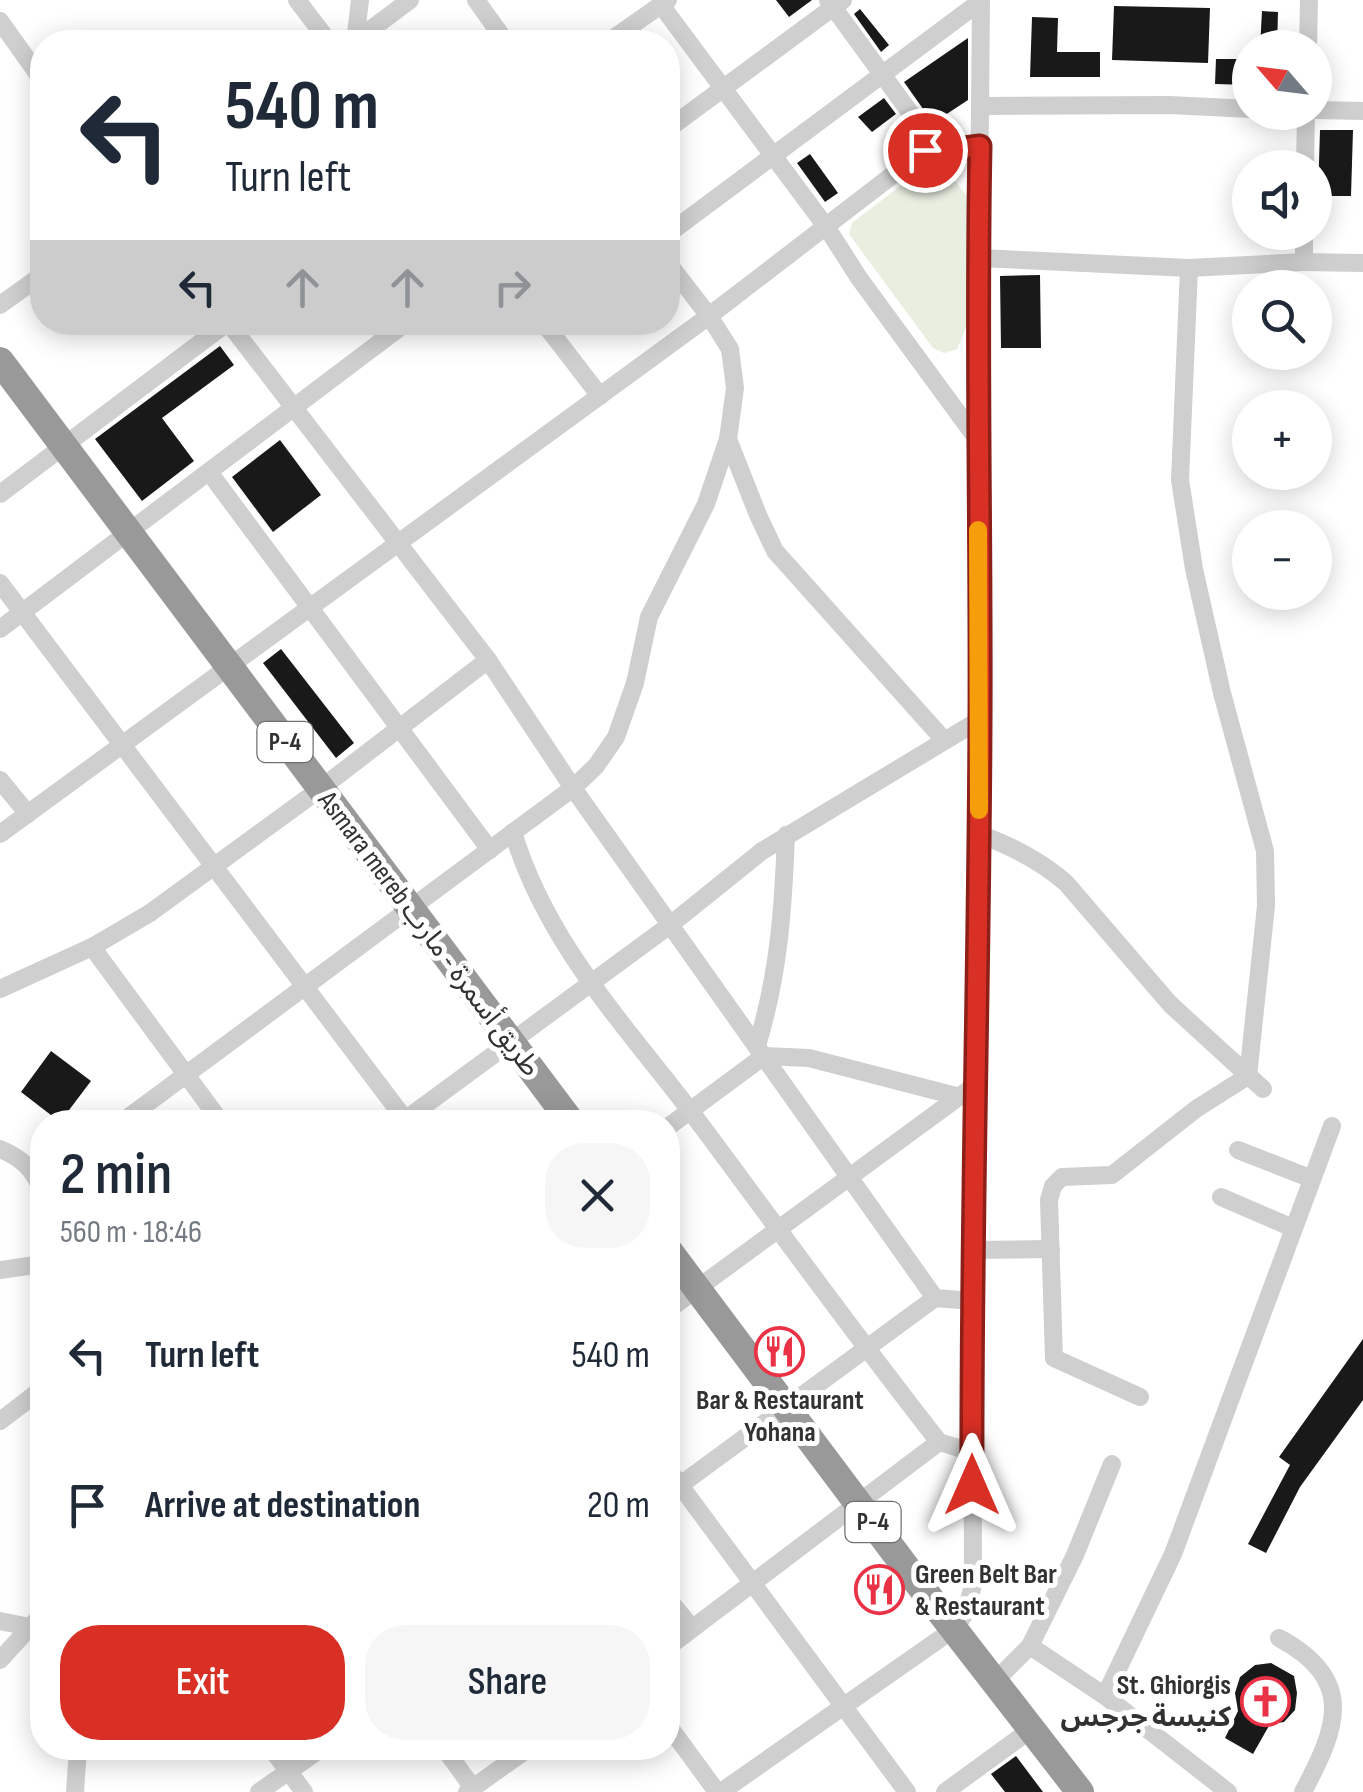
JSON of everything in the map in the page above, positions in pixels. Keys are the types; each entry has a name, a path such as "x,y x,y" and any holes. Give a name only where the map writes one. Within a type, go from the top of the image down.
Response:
{"highway":[{"name":"Asmara mereb طريق أسمرة - مارب","path":"0,360 562,1110"},
{"name":"P-4","path":"680,1266 1080,1792"}],"street":[{"path":"297,0 320,30"},
{"path":"356,30 360,0"},
{"path":"370,30 410,0"},
{"path":"476,0 497,30"},
{"path":"634,0 659,7 677,30"},
{"path":"680,225 981,0"},
{"path":"680,1740 720,1792 954,1629 966,1612 974,1585 972,1250 980,719 981,0"},
{"path":"1308,30 1309,0"},
{"path":"680,120 834,2 933,144"},
{"path":"625,30 659,7"},
{"path":"0,21 30,63"},
{"path":"680,34 827,228 859,278 978,439"},
{"path":"981,106 1232,107"},
{"path":"1332,110 1363,111"},
{"path":"0,834 709,316 933,144 980,146"},
{"path":"1304,250 1304,262"},
{"path":"979,258 1189,268 1363,263"},
{"path":"1189,268 1180,480 1210,640 1265,851 1266,906 1248,1076"},
{"path":"139,1110 573,788 596,766 616,737 650,617 706,504 728,439 735,388 730,349 680,279"},
{"path":"0,306 30,283"},
{"path":"0,494 211,335"},
{"path":"238,335 488,660 573,788 935,1298"},
{"path":"0,629 390,335"},
{"path":"554,335 600,396"},
{"path":"728,439 775,550 944,740"},
{"path":"208,472 490,850"},
{"path":"0,583 396,1110"},
{"path":"0,989 92,947 150,912 320,789 488,660"},
{"path":"421,1110 786,835 980,719"},
{"path":"0,780 28,814"},
{"path":"514,832 524,868 544,910 591,985 938,1442 972,1452"},
{"path":"979,834 1047,866 1066,883 1170,1004 1263,1089"},
{"path":"680,1118 761,1051 781,938 786,835"},
{"path":"92,947 212,1110"},
{"path":"761,1051 809,1058 956,1096"},
{"path":"1140,1397 1054,1358 1049,1200 1053,1186 1062,1177 1112,1175 1196,1109 1248,1076"},
{"path":"680,1301 975,1085"},
{"path":"1104,1696 1173,1554 1332,1126"},
{"path":"0,1149 16,1156 30,1172"},
{"path":"1238,1150 1312,1179"},
{"path":"1221,1197 1294,1228"},
{"path":"972,1250 1051,1249"},
{"path":"0,1270 30,1266"},
{"path":"680,1477 785,1407 935,1298 972,1300"},
{"path":"0,1421 30,1398"},
{"path":"680,1637 938,1442"},
{"path":"995,1682 1030,1646 1075,1556 1112,1464"},
{"path":"680,1494 753,1582 907,1792"},
{"path":"680,1614 692,1628"},
{"path":"0,1621 30,1620"},
{"path":"0,1660 30,1627"},
{"path":"1278,1638 1310,1661 1329,1686 1336,1708 1331,1734 1303,1792"},
{"path":"1030,1646 1104,1696 1228,1792"},
{"path":"945,1792 1033,1728"},
{"path":"75,1792 77,1760"},
{"path":"280,1760 304,1792"},
{"path":"259,1792 305,1760"},
{"path":"451,1760 470,1790 512,1760"}],"shaded area":[{"path":"929,164 946,169 969,199 966,328 957,349 944,353 933,348 849,234 852,223"}],"building":[{"path":"776,0 812,0 789,17"},
{"path":"1114,6 1210,8 1208,63 1112,60"},
{"path":"860,9 889,45 881,52 854,14"},
{"path":"1262,11 1278,12 1278,30 1261,30"},
{"path":"1032,17 1058,18 1057,52 1100,52 1100,77 1030,77"},
{"path":"968,38 968,100 933,123 904,82"},
{"path":"1216,59 1232,59 1232,84 1215,84"},
{"path":"884,98 896,114 872,132 858,117"},
{"path":"1320,130 1353,130 1351,196 1332,196 1332,150 1319,150"},
{"path":"810,154 838,193 825,202 797,163"},
{"path":"1040,275 1041,348 1001,348 1000,276"},
{"path":"220,346 234,365 162,418 194,461 142,501 95,439"},
{"path":"280,440 321,495 273,532 232,477"},
{"path":"281,649 354,743 336,758 263,663"},
{"path":"51,1051 91,1081 69,1110 44,1110 21,1092"},
{"path":"1363,1339 1363,1400 1300,1487 1266,1553 1248,1544 1290,1465 1279,1457"},
{"name":"St. Ghiorgis كنيسة جرجس","path":"1271,1663 1294,1676 1295,1710 1284,1722 1270,1724 1253,1754 1225,1738 1238,1711 1235,1693 1240,1677 1255,1665"},
{"path":"1016,1756 1043,1792 1005,1792 991,1774"}],"slow traffic":[{"path":"978,530 979,810"}],"place":[{"name":"Bar & Restaurant Yohana","path":"780,1352"},
{"name":"Green Belt Bar & Restaurant","path":"880,1590"},
{"name":"St. Ghiorgis كنيسة جرجس","path":"1266,1701"}],"route":[{"path":"925,150 933,144 954,148 980,146 980,719 972,1485"}]}
